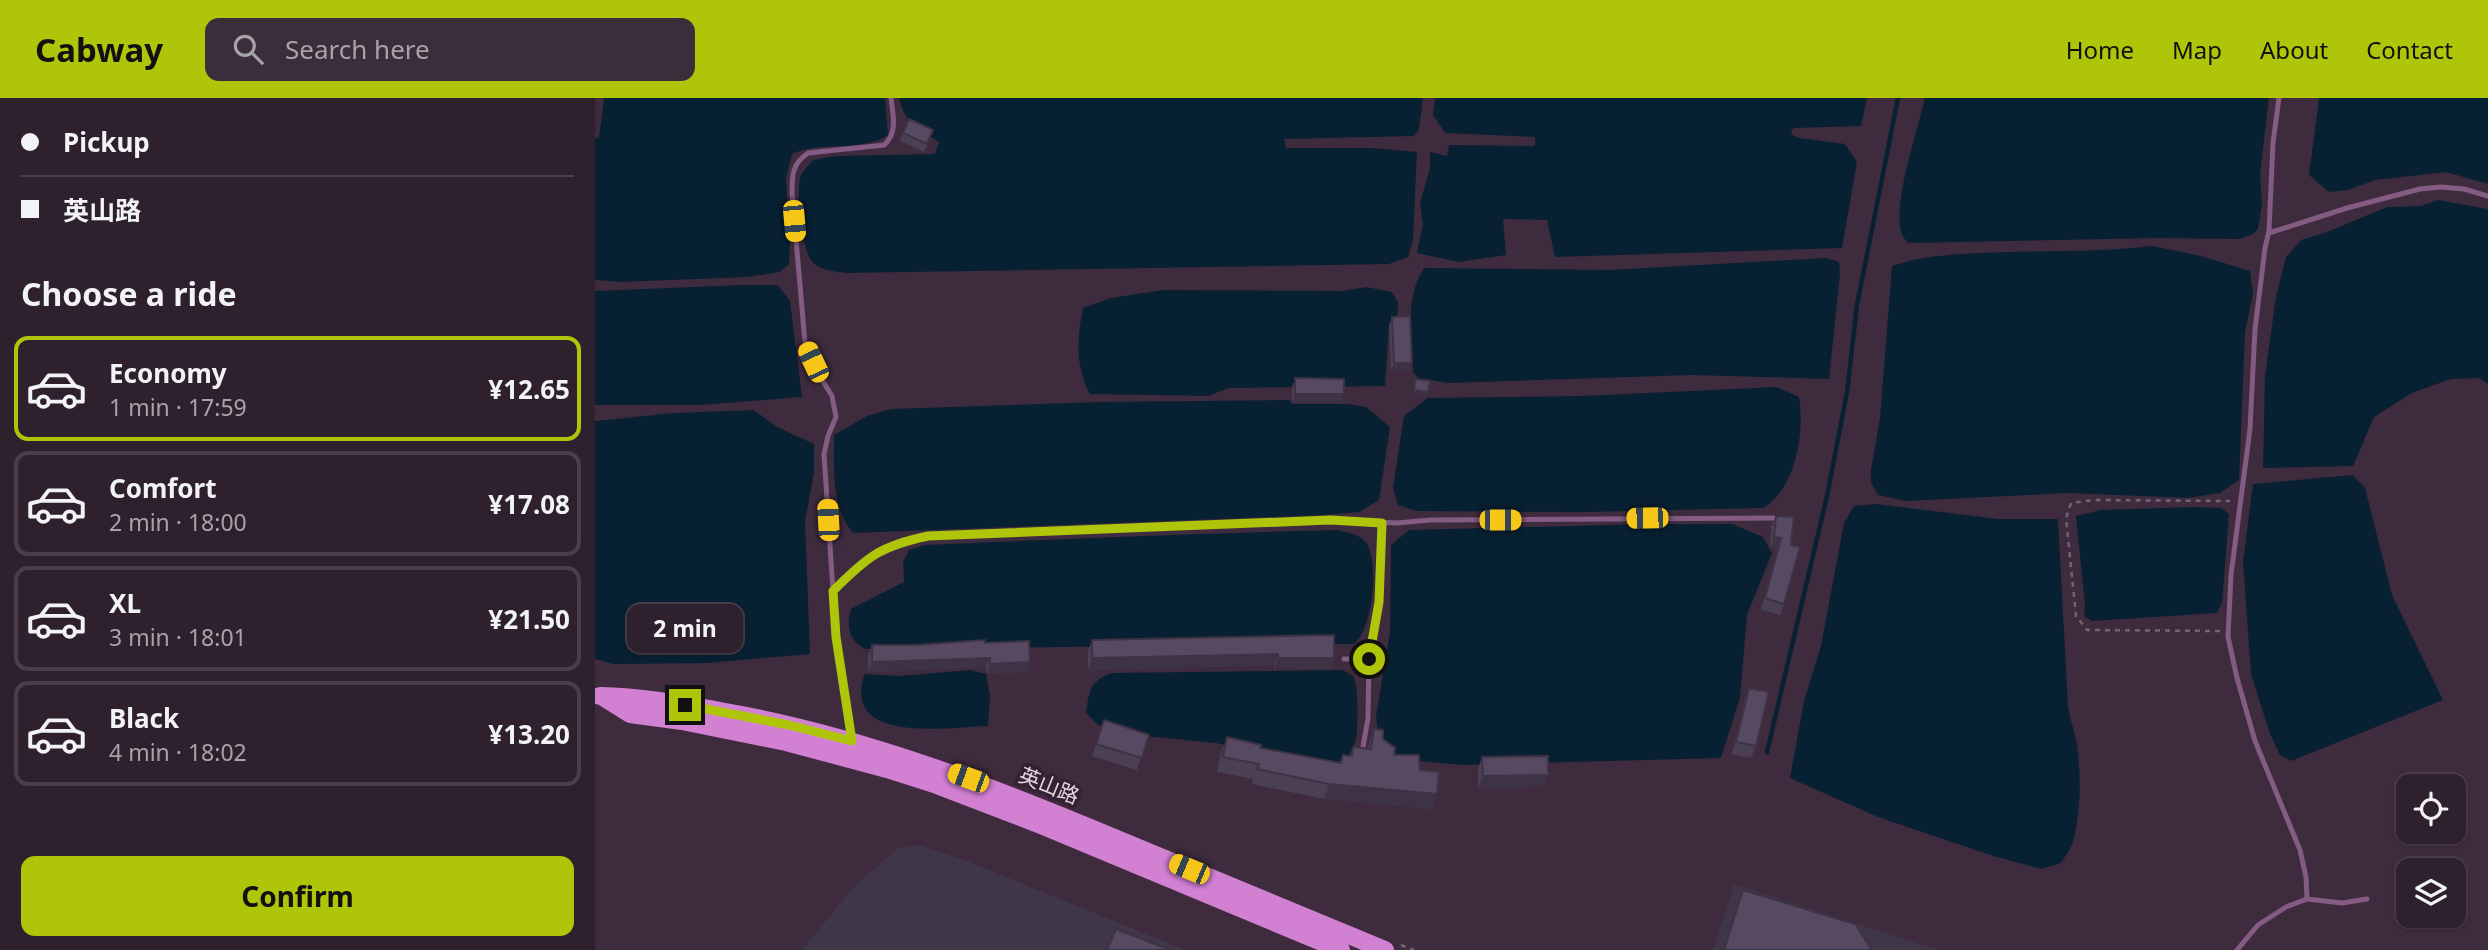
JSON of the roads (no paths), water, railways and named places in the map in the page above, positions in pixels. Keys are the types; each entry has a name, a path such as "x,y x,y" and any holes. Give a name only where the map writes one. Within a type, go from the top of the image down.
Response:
{"main road":[{"name":"英山路","path":"597,694 633,697 737,714 852,741 993,788 1385,950"},
{"name":"英山路","path":"597,694 630,714 683,721 786,741 937,785 1036,823 1341,950"}],"lane":[{"path":"852,741 836,637 824,454 836,417 832,396 805,344 792,172 798,160 808,153 884,145 891,139 894,127 891,98"},
{"path":"2279,98 2273,143 2269,233 2255,329 2250,429 2231,575 2228,631 2231,656 2248,719 2300,850 2306,877 2307,899"},
{"path":"2269,233 2347,208 2420,190 2441,187 2464,189 2488,196"},
{"path":"833,591 875,553 901,541 928,536 1330,520 1382,523 1430,520 1778,518"},
{"path":"1361,755 1368,718 1369,659 1379,602 1382,523"},
{"path":"1343,659 1369,659"},
{"path":"2237,950 2257,925 2286,907 2307,899 2342,903 2367,899"}],"water":[{"path":"604,98 885,98 888,135 866,144 816,148 792,154 786,178 789,264 780,272 747,277 621,282 595,280 595,139 599,137"},
{"path":"899,98 1423,98 1419,129 1414,136 1284,139 1286,148 1371,148 1417,152 1413,240 1408,257 1389,264 846,273 822,268 811,260 802,232 799,208 801,176 813,160 835,156 935,154 939,142 909,120"},
{"path":"1435,98 1867,98 1861,126 1793,128 1791,134 1799,138 1845,144 1857,162 1842,248 1555,257 1547,220 1503,219 1506,255 1459,262 1417,253 1423,224 1420,203 1430,168 1430,152 1447,156 1449,145 1535,146 1535,137 1445,133 1433,115"},
{"path":"1925,98 2269,98 2260,174 2262,204 2258,229 2239,239 1909,243 1902,235 1900,206"},
{"path":"2319,98 2488,98 2488,184 2446,172 2375,180 2348,190 2329,192 2309,175"},
{"path":"2438,200 2488,209 2488,384 2480,378 2451,379 2412,393 2374,417 2353,466 2263,468 2265,376 2276,296 2286,257 2301,240 2387,207 2421,206"},
{"path":"2152,246 2201,256 2250,271 2253,293 2245,333 2239,480 2220,493 2188,498 2070,493 1906,501 1878,495 1871,482 1871,470 1880,418 1892,266 1956,254 2109,250"},
{"path":"1827,258 1839,262 1840,274 1829,379 1691,375 1448,383 1418,378 1413,372 1411,305 1424,268 1611,270"},
{"path":"778,285 790,301 802,397 700,405 595,405 595,291"},
{"path":"1366,287 1392,292 1398,302 1397,318 1389,325 1385,386 1229,388 1208,396 1090,394 1085,383 1079,341 1083,308 1111,298 1163,290 1342,291"},
{"path":"1776,387 1799,397 1801,426 1796,458 1790,474 1783,488 1763,508 1587,512 1416,511 1398,505 1393,488 1404,416 1428,398 1582,396"},
{"path":"1290,400 1292,404 1347,404 1366,407 1390,427 1379,500 1359,512 1326,515 853,533 837,499 834,435 867,416 891,409 1098,402"},
{"path":"754,410 777,427 814,444 814,473 805,521 810,654 708,663 614,664 595,659 595,421 674,413"},
{"path":"2353,475 2365,488 2392,595 2443,700 2291,761 2280,755 2270,734 2251,674 2243,562 2253,484"},
{"path":"1876,504 1998,519 2058,519 2068,707 2077,744 2080,779 2074,838 2061,863 2041,869 1993,856 1878,817 1790,778 1804,701 1821,646 1844,523 1854,506"},
{"path":"2221,508 2229,514 2222,603 2217,613 2092,621 2084,616 2076,516 2101,510"},
{"path":"1732,524 1763,537 1772,553 1747,615 1740,698 1721,758 1463,765 1418,761 1398,765 1380,750 1376,716 1390,632 1391,545 1409,530"},
{"path":"1338,530 1354,534 1367,544 1373,566 1370,611 1361,636 1354,644 865,649 855,641 850,632 851,609 904,582 903,562 909,550 925,545"},
{"path":"970,670 986,674 990,695 988,726 938,729 898,726 882,722 869,713 862,701 861,688 865,674 898,676"},
{"path":"1343,670 1353,676 1355,681 1358,717 1355,743 1343,764 1263,754 1216,743 1144,736 1098,725 1086,713 1088,699 1095,683 1112,673"}],"waterway":[{"path":"1767,752 1827,496 1847,392 1857,305 1898,98"}]}
